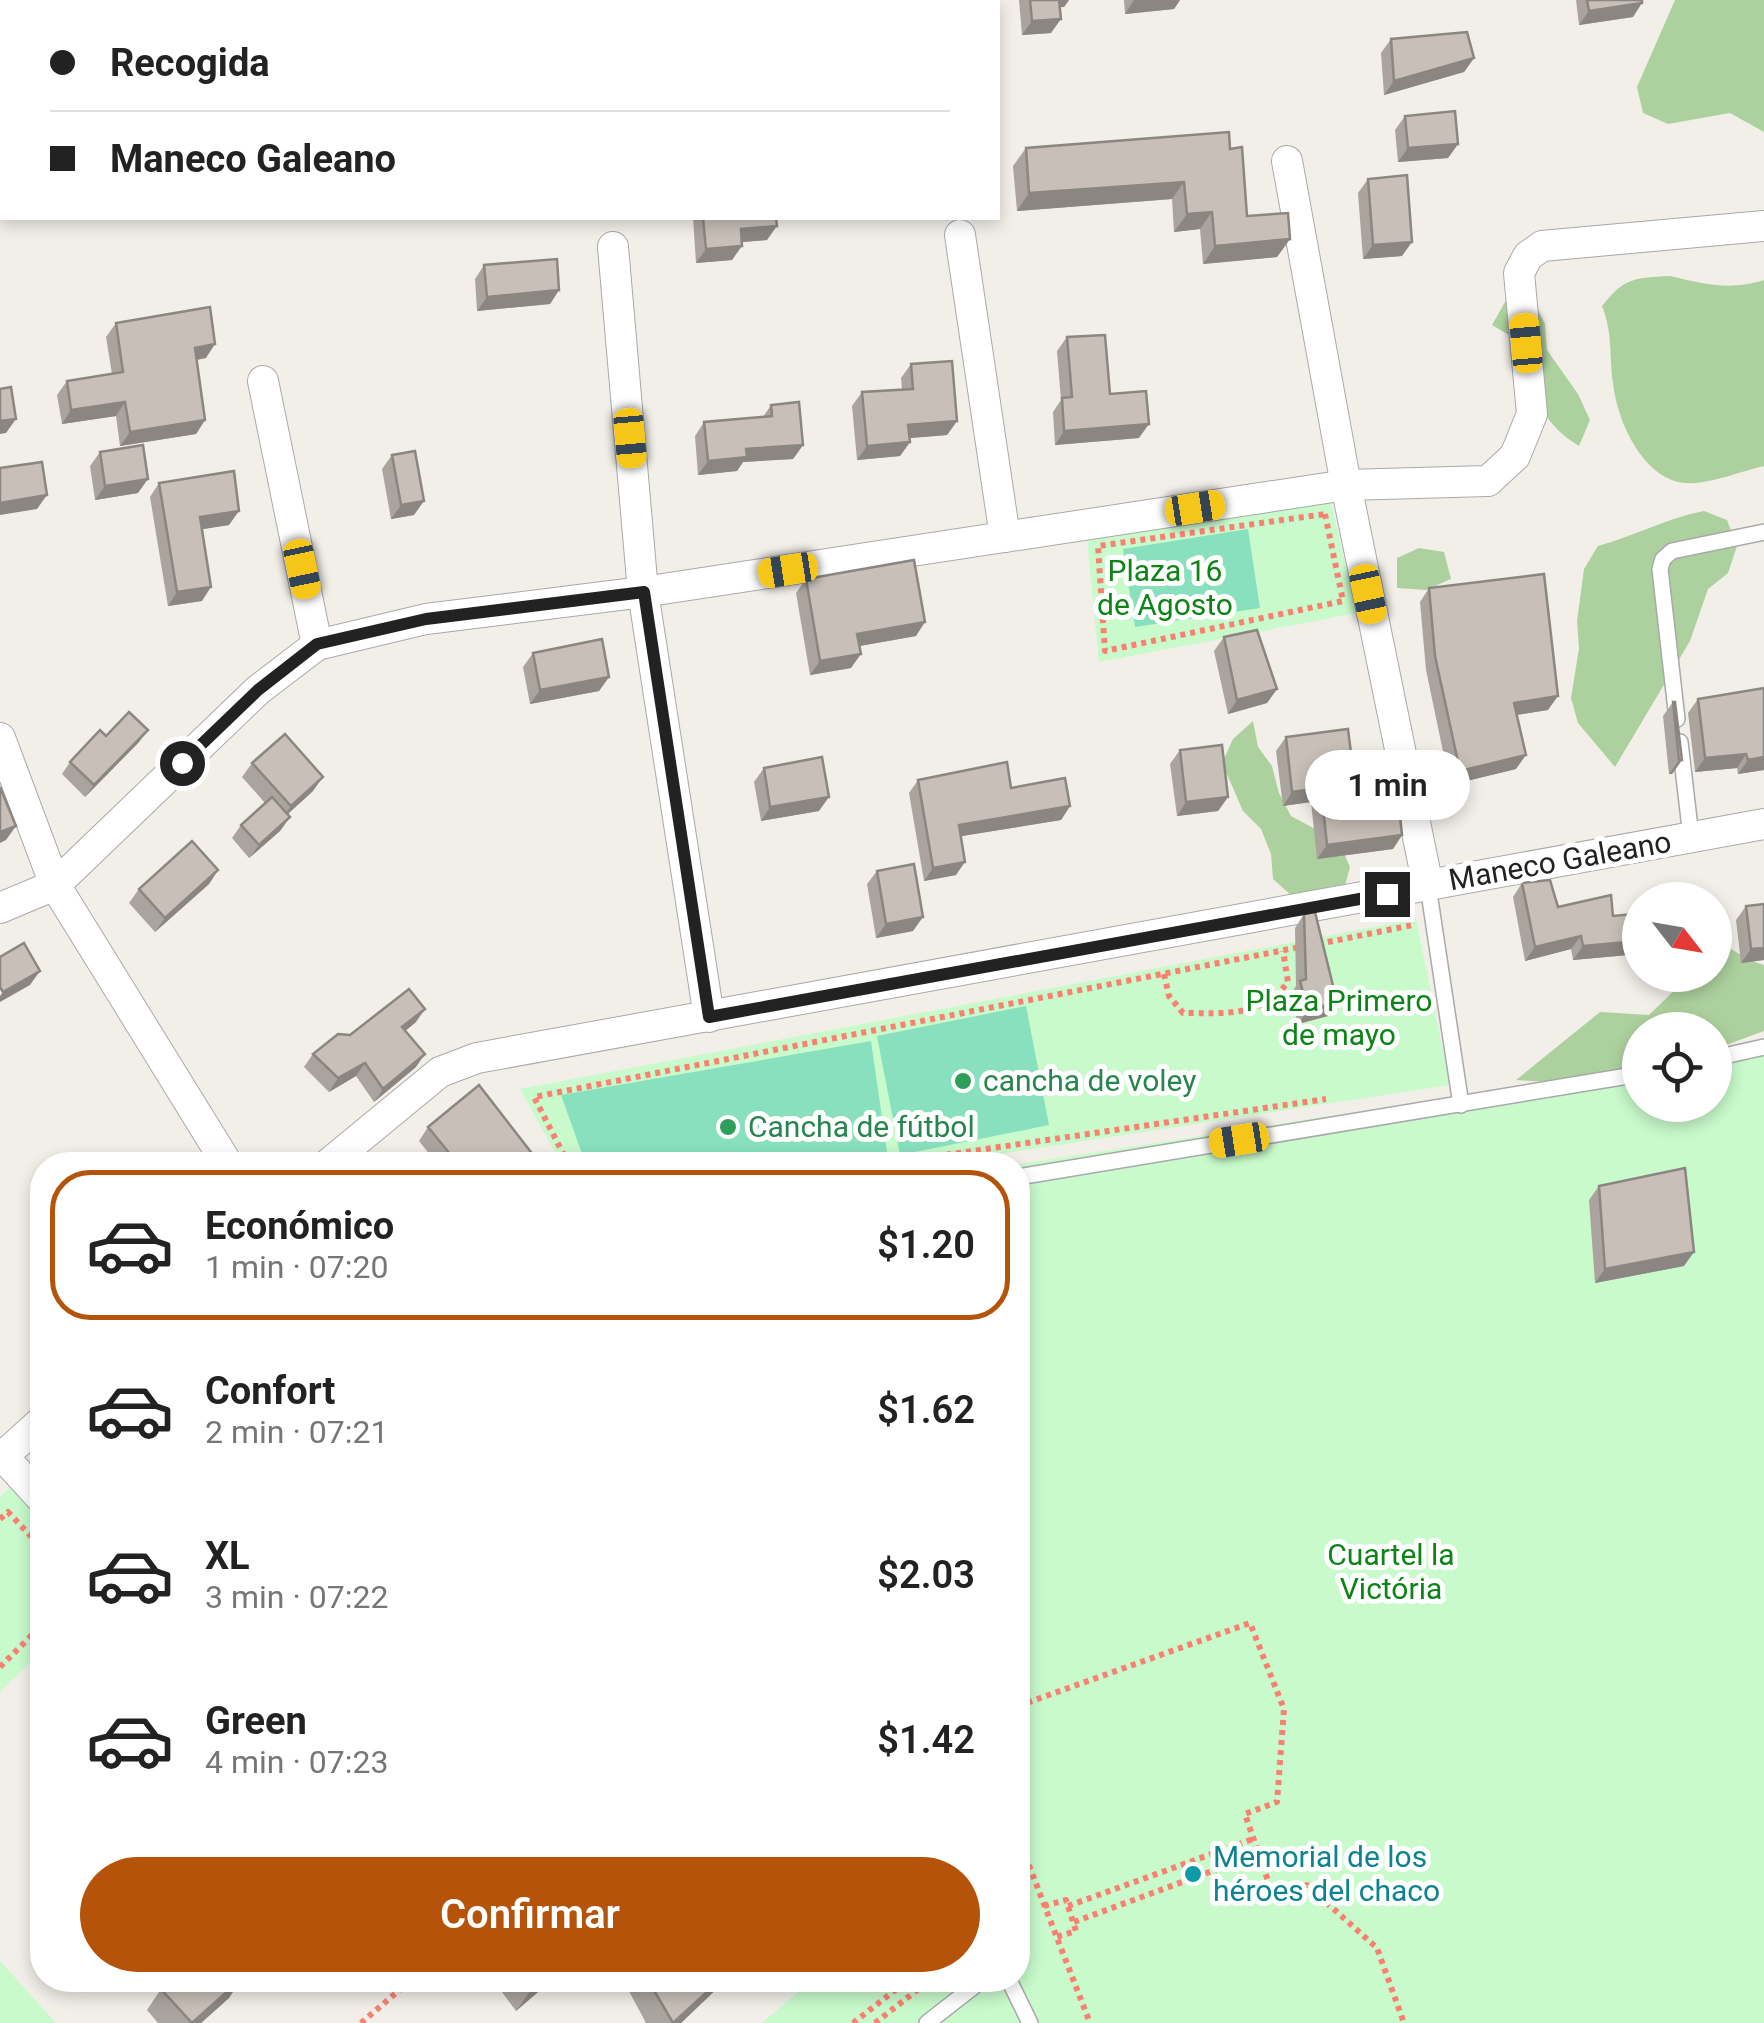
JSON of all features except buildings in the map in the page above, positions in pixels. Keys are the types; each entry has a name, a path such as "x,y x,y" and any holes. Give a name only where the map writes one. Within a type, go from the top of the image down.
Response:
{"street":[{"path":"1287,161 1346,485 1428,886"},
{"path":"0,908 54,885 258,690 317,644 426,619 644,592 1346,485 1488,481 1515,456 1532,414 1519,273 1528,256 1542,246 1764,226"},
{"path":"960,234 1006,537"},
{"path":"613,247 644,592 709,1017"},
{"path":"263,382 317,644"},
{"path":"0,738 54,885 220,1152"},
{"name":"Maneco Galeano","path":"343,1152 440,1072 478,1058 1764,824"},
{"path":"30,1431 1,1456 30,1486"}],"lane":[{"path":"1691,838 1660,569 1672,550 1764,532"},
{"path":"1428,886 1461,1104"},
{"path":"1732,1055 1764,1048"},
{"path":"1030,1175 1622,1077"},
{"path":"927,2023 967,1992"},
{"path":"1015,1992 1030,2023"}],"path":[{"path":"1325,514 1343,602 1105,651 1098,546 1325,514"},
{"path":"562,1152 534,1097 1410,926"},
{"path":"1164,974 1169,996 1184,1013 1235,1013 1274,1000 1288,982 1283,950"},
{"path":"966,1152 1328,1099"},
{"path":"0,1519 8,1512 30,1535"},
{"path":"1030,1702 1250,1622 1284,1709 1277,1802 1245,1814 1274,1901 1307,1885 1377,1948 1404,2023"},
{"path":"0,1666 30,1637"},
{"path":"1068,1906 1253,1839"},
{"path":"1074,1922 1258,1854"},
{"path":"1030,1869 1090,2023"},
{"path":"1044,1906 1066,1900 1076,1930 1056,1937"},
{"path":"361,2023 397,1992"},
{"path":"853,2023 893,1992"},
{"path":"874,2023 914,1992"}],"green space":[{"path":"1675,0 1764,0 1764,132 1730,113 1668,124 1643,113 1637,87"},
{"path":"1670,276 1728,286 1764,280 1764,466 1704,482 1678,482 1649,464 1628,433 1616,399 1602,306 1617,289 1631,281"},
{"path":"1509,295 1534,301 1545,324 1547,350 1578,394 1590,420 1579,446 1564,436 1544,413 1517,340 1492,325"},
{"name":"Plaza 16 de Agosto","path":"1331,502 1357,613 1099,662 1087,540"},
{"path":"1704,511 1727,520 1737,546 1728,573 1708,589 1690,641 1615,767 1578,723 1571,698 1584,569 1598,546"},
{"path":"1248,529 1260,608 1135,627 1123,549"},
{"path":"1419,548 1444,552 1451,579 1426,590 1397,588 1397,558"},
{"path":"1253,721 1258,747 1272,766 1279,793 1291,816 1339,842 1350,867 1343,893 1293,897 1273,879 1271,854 1261,829 1243,811 1222,763 1233,739"},
{"name":"Plaza Primero de mayo","path":"1416,919 1450,1085 1013,1152 555,1152 520,1089"},
{"path":"1732,950 1764,965 1764,1031 1732,1043 1732,1012 1652,1012 1673,992 1732,992"},
{"name":"cancha de voley","path":"1026,1006 1049,1125 899,1152 877,1036"},
{"path":"1600,1012 1622,1013 1622,1083 1516,1080"},
{"name":"Cancha de fútbol","path":"871,1041 887,1152 581,1152 561,1095"},
{"name":"Cuartel la Victória","path":"1764,1049 1764,2023 762,2023 798,1992 1030,1992 1030,1162 1622,1071 1622,1122 1732,1122 1732,1054"},
{"path":"14,1483 30,1502 30,1663 0,1692 0,1497"},
{"path":"0,1961 56,2023 0,2023"}],"place":[{"name":"cancha de voley","path":"963,1081"},
{"name":"Cancha de fútbol","path":"728,1127"},
{"name":"Memorial de los héroes del chaco","path":"1193,1874"}],"route":[{"path":"182,763 258,690 317,644 426,619 644,592 709,1017 1387,894"}]}
